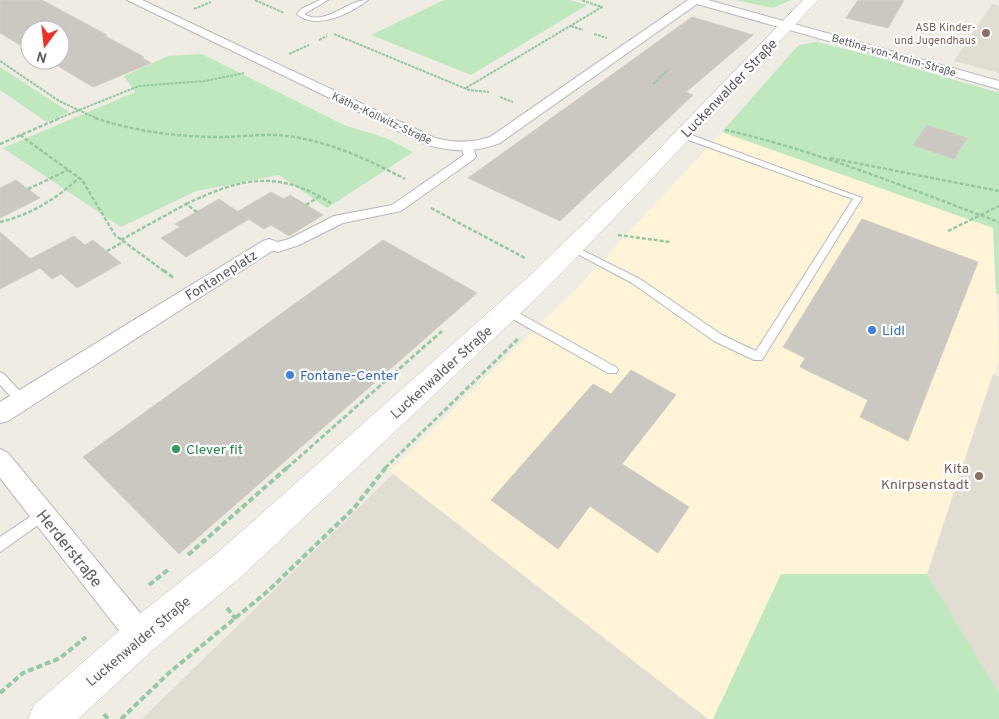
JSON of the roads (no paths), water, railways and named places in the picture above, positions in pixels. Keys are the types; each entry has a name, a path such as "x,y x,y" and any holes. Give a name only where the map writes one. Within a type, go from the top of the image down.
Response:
{"main road":[{"name":"Luckenwalder Straße","path":"48,719 130,623 229,565 573,250 811,0"}],"street":[{"name":"Käthe-Kollwitz-Straße","path":"133,0 430,141 448,146 467,147 495,140 696,0"},
{"name":"Bettina-von-Arnim-Straße","path":"696,0 999,85"},
{"name":"Fontaneplatz","path":"0,414 269,245 286,245 339,219 396,208 470,156 467,147"},
{"name":"Herderstraße","path":"0,460 130,623"}],"lane":[{"path":"325,0 303,10 302,16 313,19 323,18 365,0"},
{"path":"573,250 636,281 718,338 758,357 858,198 684,135"},
{"path":"508,310 612,370"},
{"path":"0,377 22,401"},
{"path":"0,545 43,514"}],"place":[{"name":"ASB Kinder- und Jugendhaus","path":"986,33"},
{"name":"Lidl","path":"872,330"},
{"name":"Fontane-Center","path":"290,375"},
{"name":"Clever fit","path":"176,449"},
{"name":"Kita Knirpsenstadt","path":"979,476"}]}
